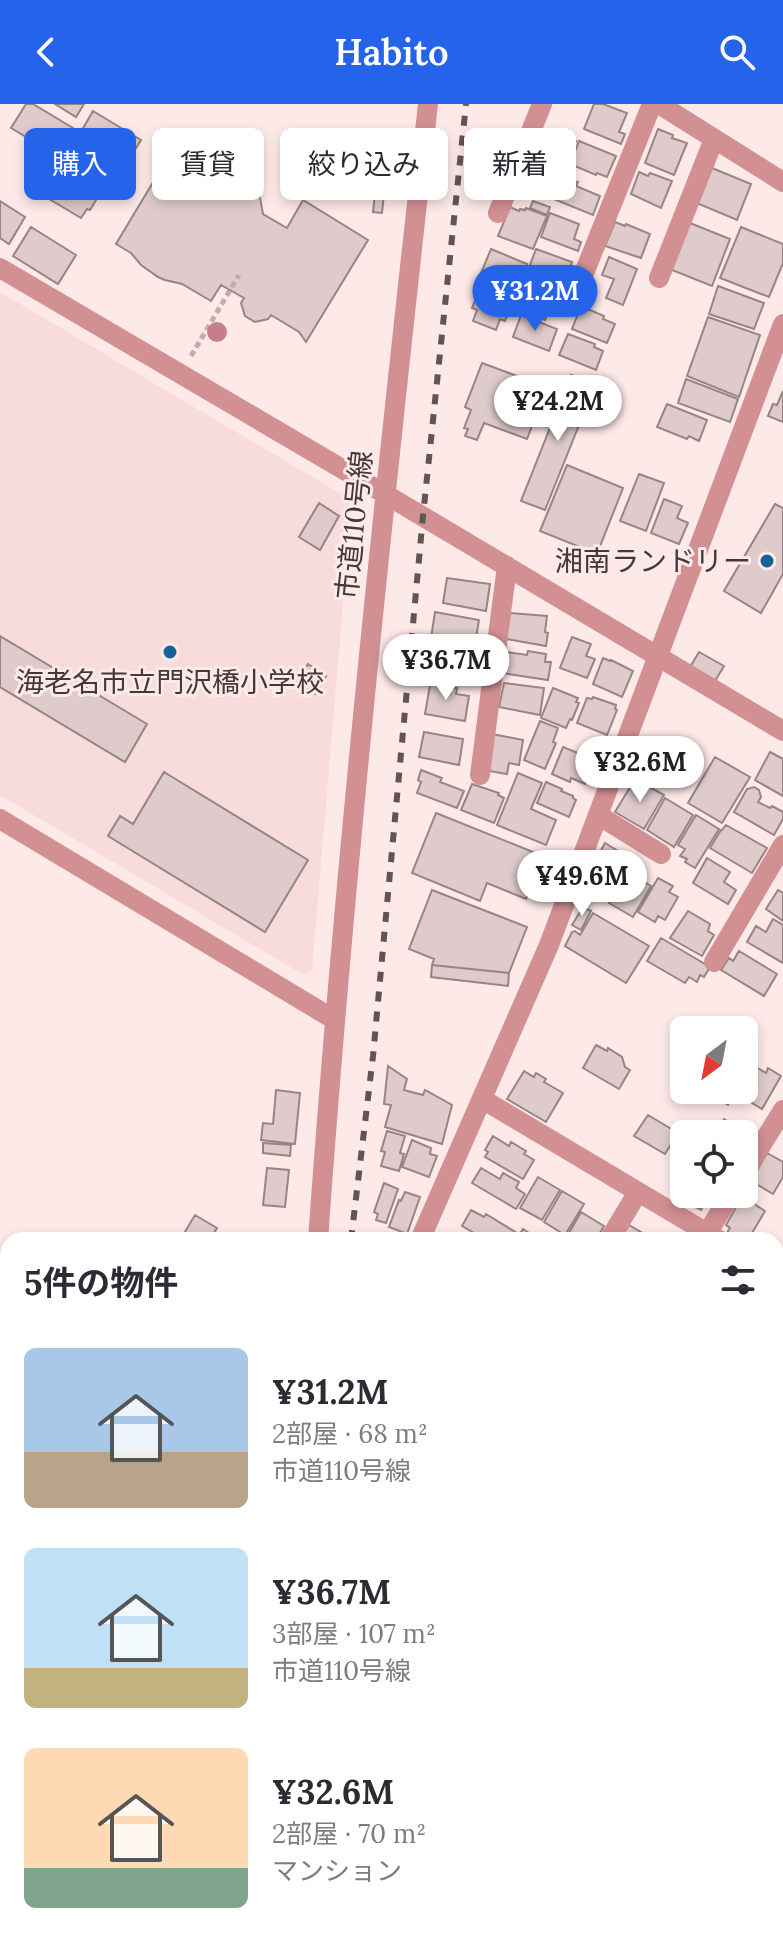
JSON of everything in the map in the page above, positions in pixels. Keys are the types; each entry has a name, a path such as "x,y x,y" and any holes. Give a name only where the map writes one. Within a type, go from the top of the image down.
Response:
{"street":[{"name":"市道110号線","path":"319,1232 335,1020 385,494 428,104"},
{"path":"498,213 542,104"},
{"path":"572,303 652,104"},
{"path":"659,104 783,182"},
{"path":"659,278 714,139"},
{"path":"0,268 783,731"},
{"path":"424,1232 549,945 783,324"},
{"path":"480,775 507,566"},
{"path":"598,815 661,854"},
{"path":"0,819 335,1020"},
{"path":"714,962 783,845"},
{"path":"482,1099 700,1232"},
{"path":"758,1150 783,1110"},
{"path":"614,1232 638,1192"},
{"path":"712,1232 724,1208"}],"path":[{"path":"187,364 239,275"}],"shaded area":[{"name":"海老名市立門沢橋小学校","path":"0,292 346,497 351,509 312,970 302,974 0,795"}],"building":[{"path":"26,104 33,104 73,128 24,128 24,136 11,128"},
{"path":"55,104 84,104 76,117"},
{"path":"594,104 627,113 619,132 625,134 621,144 584,129"},
{"path":"93,111 121,128 83,128"},
{"path":"658,129 687,143 674,175 645,163"},
{"path":"579,141 616,156 607,177 576,167"},
{"path":"707,166 751,184 737,220 692,201"},
{"path":"639,172 672,181 661,208 631,194"},
{"path":"152,184 152,200 260,200 263,214 287,228 303,200 368,240 306,342 299,332 271,315 268,319 255,322 245,316 241,303 244,298 221,285 211,301 182,284 158,277 116,244"},
{"path":"576,186 600,196 593,215 556,200 576,200"},
{"path":"51,200 96,200 81,218"},
{"path":"374,200 383,200 382,213 373,212"},
{"path":"0,201 25,217 9,244 0,238"},
{"path":"533,201 550,207 547,215 530,208"},
{"path":"510,207 519,211 526,208 547,216 533,249 498,236"},
{"path":"550,213 579,224 574,239 581,242 578,251 541,237"},
{"path":"685,221 730,239 712,286 667,268"},
{"path":"615,222 650,234 641,258 605,246"},
{"path":"31,227 76,255 58,284 13,256"},
{"path":"741,227 783,244 783,263 769,297 720,278"},
{"path":"491,249 527,264 520,281 512,278 510,285 481,273"},
{"path":"536,249 572,262 562,287 527,273"},
{"path":"609,257 637,269 623,305 606,298 614,279 602,275"},
{"path":"523,281 558,298 545,320 512,307"},
{"path":"718,286 764,303 754,329 709,314"},
{"path":"489,291 512,304 505,321 500,319 496,330 473,321 477,310 472,308 476,298 485,302"},
{"path":"581,306 615,324 607,343 572,329"},
{"path":"521,315 557,329 549,351 513,337"},
{"path":"708,317 760,335 739,397 687,376"},
{"path":"568,334 595,344 594,347 603,351 596,370 559,355"},
{"path":"482,363 547,387 527,439 484,423 477,440 465,436 468,429 464,428 471,410 465,407"},
{"path":"571,375 595,385 545,510 521,501"},
{"path":"686,379 738,399 730,422 678,403"},
{"path":"783,391 783,422 768,416"},
{"path":"667,404 707,420 699,441 657,427"},
{"path":"567,465 623,488 597,554 540,531"},
{"path":"639,474 664,483 646,531 620,521"},
{"path":"664,499 682,506 677,518 688,523 679,544 651,533"},
{"path":"319,503 339,516 320,550 299,537"},
{"path":"775,504 783,508 783,574 761,613 724,591"},
{"path":"447,578 490,584 486,611 443,603"},
{"path":"435,612 479,620 472,644 431,638"},
{"path":"510,613 547,616 546,646 506,639"},
{"path":"0,636 147,724 125,762 0,687"},
{"path":"572,637 591,644 586,656 595,659 587,678 560,668"},
{"path":"436,647 475,656 472,676 468,675 467,682 431,676"},
{"path":"528,651 546,654 545,662 551,662 548,680 502,673 507,652 527,655"},
{"path":"699,652 724,666 715,681 690,667"},
{"path":"603,658 633,671 622,697 593,684"},
{"path":"308,664 326,676 315,694 296,683"},
{"path":"431,679 450,683 450,687 457,688 456,694 469,696 465,721 425,714"},
{"path":"504,683 544,688 540,715 499,707"},
{"path":"553,688 578,698 576,702 579,703 566,728 541,718"},
{"path":"587,698 616,705 607,735 577,723"},
{"path":"540,721 558,728 553,742 556,743 545,769 524,760"},
{"path":"424,732 463,739 459,765 419,757"},
{"path":"492,734 523,740 519,765 509,763 507,774 489,771"},
{"path":"563,747 595,760 585,784 571,778 570,782 552,774"},
{"path":"770,752 783,759 783,796 755,780"},
{"path":"715,757 750,777 722,823 688,803"},
{"path":"421,770 442,778 440,782 464,791 457,808 417,793"},
{"path":"164,772 308,860 265,932 108,836 120,816 133,824"},
{"path":"518,773 542,783 531,809 556,820 546,845 497,825"},
{"path":"635,779 664,795 644,829 615,812"},
{"path":"546,782 576,800 569,817 537,803"},
{"path":"472,784 499,793 504,798 494,823 461,810"},
{"path":"754,787 761,797 758,802 783,812 783,819 774,835 734,812 747,789"},
{"path":"665,798 693,815 674,847 647,830"},
{"path":"436,813 543,856 526,899 487,883 480,901 412,873"},
{"path":"696,815 719,829 695,868 680,856 685,849 678,845"},
{"path":"726,825 767,848 752,873 710,848"},
{"path":"605,843 631,859 610,893 593,884 597,877 590,874"},
{"path":"707,858 730,872 724,882 736,890 728,904 693,883"},
{"path":"627,872 651,886 633,917 609,903"},
{"path":"658,878 673,886 669,892 678,897 665,920 658,916 655,922 638,912"},
{"path":"432,890 527,927 509,973 432,965 434,959 409,949"},
{"path":"778,890 783,893 783,921 766,909"},
{"path":"583,907 591,911 581,930 572,925"},
{"path":"688,911 710,924 708,931 714,935 702,956 670,938"},
{"path":"593,913 649,946 626,983 565,946 572,932 580,935"},
{"path":"773,919 783,925 783,963 747,942 756,926 766,932"},
{"path":"661,938 710,967 704,977 700,975 697,982 689,977 685,983 647,961"},
{"path":"739,951 777,974 764,996 721,970 729,958 733,961"},
{"path":"432,965 509,973 508,986 431,977"},
{"path":"596,1045 622,1057 625,1067 630,1070 619,1089 583,1068"},
{"path":"388,1066 407,1079 404,1090 423,1095 425,1090 452,1105 442,1144 385,1127 391,1105 384,1104"},
{"path":"758,1068 766,1073 768,1068 781,1076 762,1109 754,1104 758,1104"},
{"path":"524,1071 534,1077 536,1073 546,1079 544,1082 563,1093 546,1122 507,1099"},
{"path":"276,1090 300,1093 295,1144 261,1140 263,1123 273,1124"},
{"path":"648,1115 670,1128 670,1146 665,1154 634,1136"},
{"path":"387,1131 405,1136 399,1171 381,1166 385,1152 381,1151"},
{"path":"493,1136 509,1146 511,1142 534,1160 523,1179 485,1157 488,1152 485,1150"},
{"path":"412,1140 431,1148 430,1154 437,1156 429,1177 402,1167"},
{"path":"263,1143 291,1145 290,1156 263,1153"},
{"path":"767,1153 783,1162 783,1177 773,1194 758,1185 758,1169"},
{"path":"267,1168 289,1170 285,1207 263,1205"},
{"path":"481,1168 500,1179 503,1173 519,1182 516,1188 525,1194 516,1209 472,1183"},
{"path":"538,1177 560,1190 542,1220 520,1208"},
{"path":"384,1183 398,1189 386,1223 376,1220 378,1214 374,1212"},
{"path":"562,1191 584,1204 567,1232 560,1232 544,1222"},
{"path":"405,1192 420,1197 408,1232 389,1227"},
{"path":"758,1206 765,1211 753,1232 728,1232 730,1228 726,1225 736,1208"},
{"path":"471,1210 484,1217 486,1214 515,1232 472,1232 462,1226"},
{"path":"581,1212 604,1226 601,1232 570,1232"},
{"path":"195,1215 217,1228 215,1232 185,1232"},
{"path":"629,1225 641,1232 624,1232"}],"railway":[{"path":"352,1232 373,1056 423,516 466,104"}],"place":[{"name":"湘南ランドリー","path":"767,561"},
{"name":"海老名市立門沢橋小学校","path":"170,652"}]}
